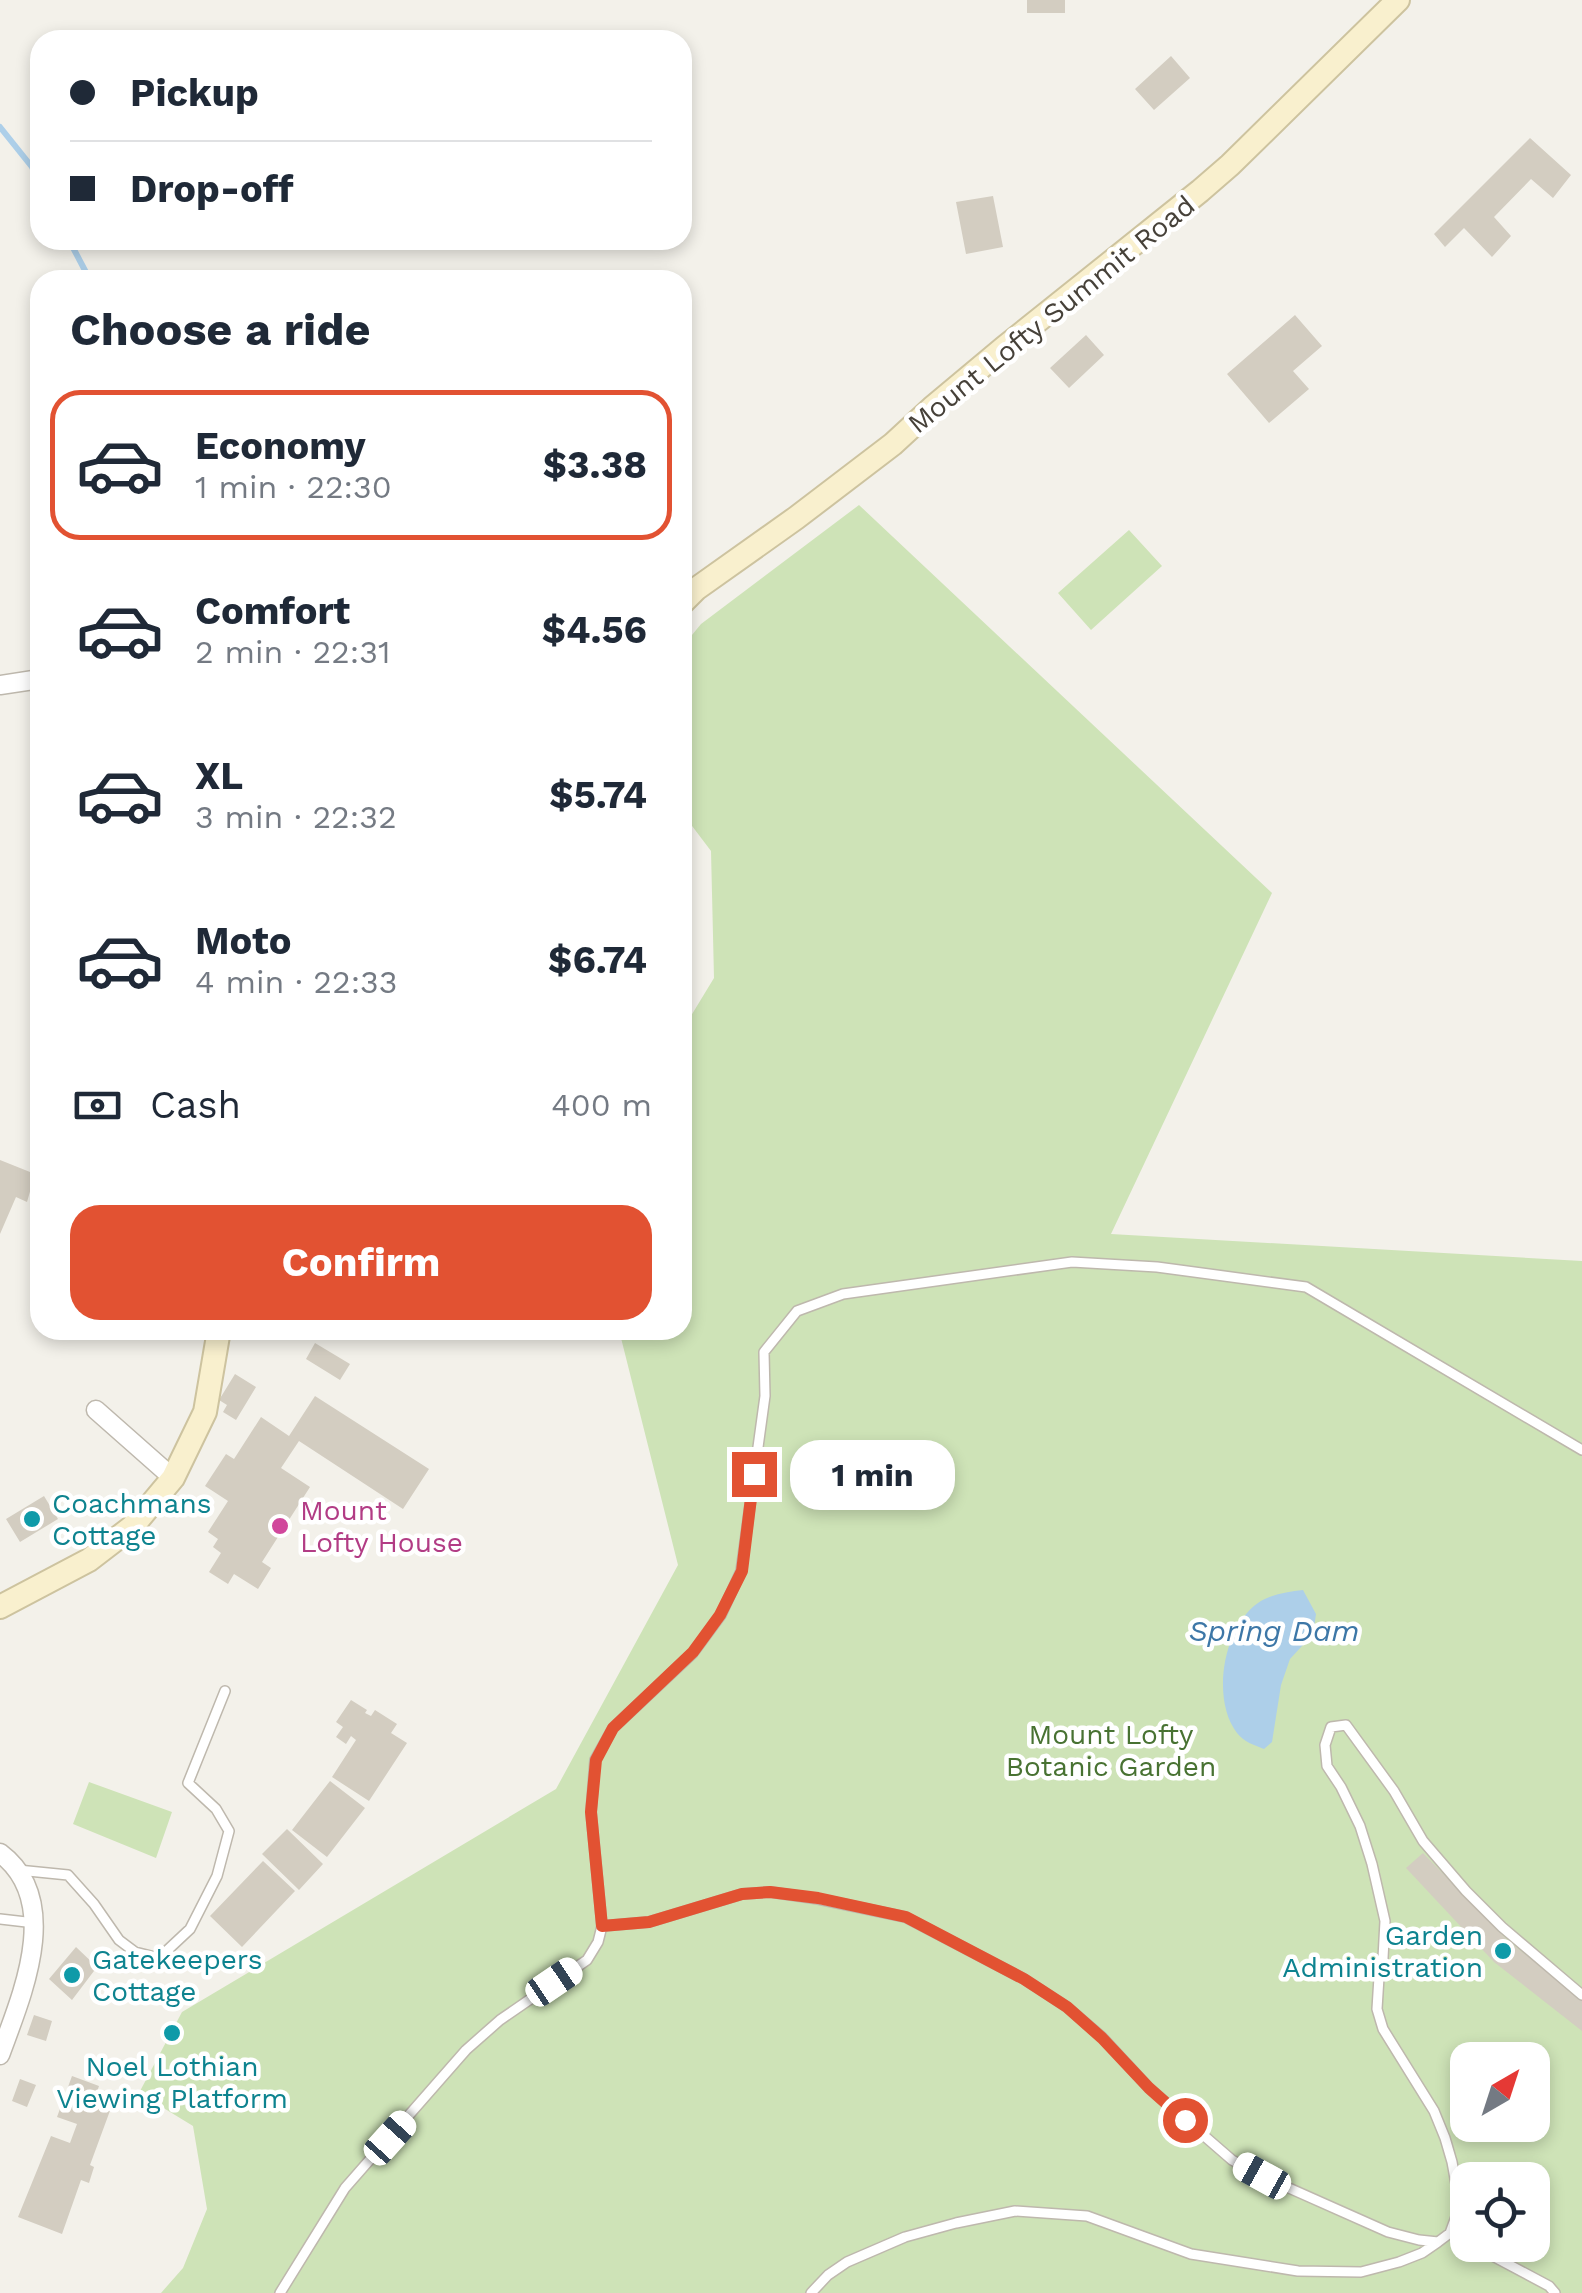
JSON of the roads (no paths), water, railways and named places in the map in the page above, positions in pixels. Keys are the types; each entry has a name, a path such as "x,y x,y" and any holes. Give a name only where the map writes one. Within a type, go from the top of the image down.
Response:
{"main road":[{"name":"Mount Lofty Summit Road","path":"692,593 893,444 1006,346 1200,191 1394,2"},
{"path":"0,1607 89,1560 132,1527 173,1478 205,1412 217,1340"}],"street":[{"path":"0,685 30,680"},
{"path":"96,1410 173,1478"},
{"path":"0,1853 18,1870 34,1923 30,1970 0,2056"}],"lane":[{"path":"280,2293 346,2188 466,2050 500,2020 587,1960 598,1942 602,1926 591,1812 596,1760 613,1728 693,1652 720,1615 742,1571 765,1396 764,1352 797,1311 843,1294 1072,1262 1158,1267 1306,1287 1582,1450"},
{"path":"18,1870 68,1875 119,1940 134,1952 159,1958 190,1928 217,1876 229,1830 216,1809 188,1784 225,1691"},
{"path":"1450,2162 1434,2110 1382,2029 1377,2009 1378,1977 1386,1921 1360,1826 1327,1766 1324,1746 1330,1727 1346,1725 1394,1791 1422,1841 1466,1892 1582,1995"},
{"path":"602,1926 649,1922 742,1894 770,1892 906,1917 1024,1979 1067,2007 1149,2088 1232,2160 1388,2232 1438,2242"},
{"path":"0,1920 34,1923"},
{"path":"811,2293 828,2274 847,2262 905,2237 1014,2211 1087,2216 1191,2254 1298,2271 1361,2272 1410,2258 1450,2233"},
{"path":"1503,2262 1554,2293"}],"water":[{"name":"Spring Dam","path":"1303,1590 1316,1614 1313,1634 1290,1659 1281,1685 1272,1742 1264,1749 1243,1739 1229,1719 1223,1684 1229,1646 1246,1614 1258,1603 1274,1595"}],"waterway":[{"path":"0,127 30,164"},
{"path":"74,250 85,270"}],"place":[{"name":"Coachmans Cottage","path":"32,1519"},
{"name":"Mount Lofty House","path":"280,1526"},
{"name":"Garden Administration","path":"1503,1951"},
{"name":"Gatekeepers Cottage","path":"72,1975"},
{"name":"Noel Lothian Viewing Platform","path":"172,2033"}],"park label":[{"name":"Mount Lofty Botanic Garden","path":"1111,1750"}]}
